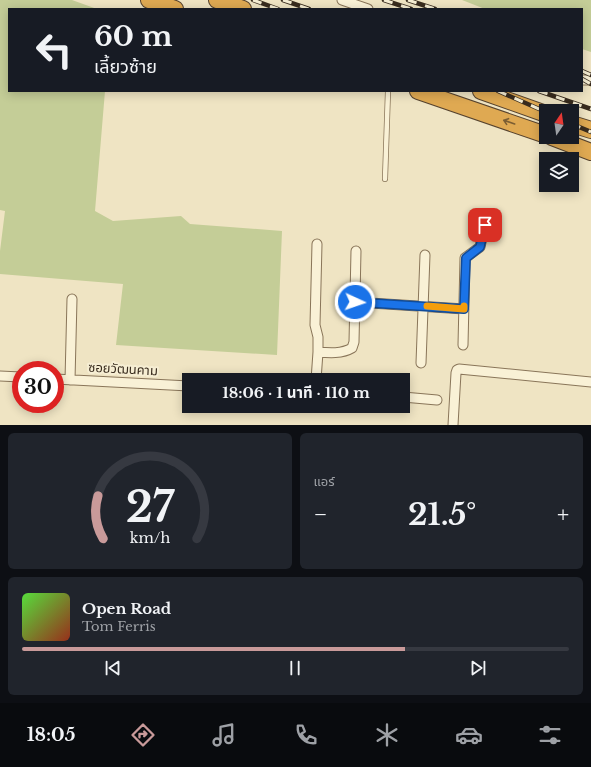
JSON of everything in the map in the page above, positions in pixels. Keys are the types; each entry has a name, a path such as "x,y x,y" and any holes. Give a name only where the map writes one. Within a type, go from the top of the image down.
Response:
{"highway":[{"path":"149,0 172,8"},
{"path":"217,0 240,8"},
{"path":"421,92 539,133"},
{"path":"484,92 539,109"},
{"path":"579,126 591,130"},
{"path":"570,144 591,152"}],"street":[{"path":"342,0 365,8"},
{"path":"463,345 466,258 480,247 487,214"},
{"path":"316,373 318,337 315,325 317,244"},
{"path":"318,352 346,352 352,348 354,342 356,250"},
{"path":"421,364 425,255"},
{"path":"70,380 72,299"},
{"path":"355,302 464,309"},
{"path":"453,425 456,373 459,369 591,382"},
{"path":"0,376 12,377"},
{"name":"ซอยวัฒนคาม","path":"64,380 182,386"},
{"path":"410,398 437,400"}],"lane":[{"path":"211,0 235,8"},
{"path":"385,179 388,92"},
{"path":"579,122 591,126"}],"green space":[{"path":"0,0 72,0 94,8 8,8 8,92 105,92 95,211 113,221 181,216 190,224 282,231 277,355 116,345 123,284 0,274 0,251 5,211 0,210"},
{"path":"462,0 591,0 591,52 583,49 583,8 482,8"}],"railway":[{"path":"253,0 275,8"},
{"path":"283,0 306,8"},
{"path":"384,0 408,8"},
{"path":"408,0 432,8"},
{"path":"583,71 591,75"},
{"path":"583,80 591,84"},
{"path":"500,92 539,109"},
{"path":"542,92 591,109"},
{"path":"579,127 591,132"}],"slow traffic":[{"path":"427,306 464,309 464,306"}],"route":[{"path":"355,302 464,309 466,258 480,247 485,225"}]}
